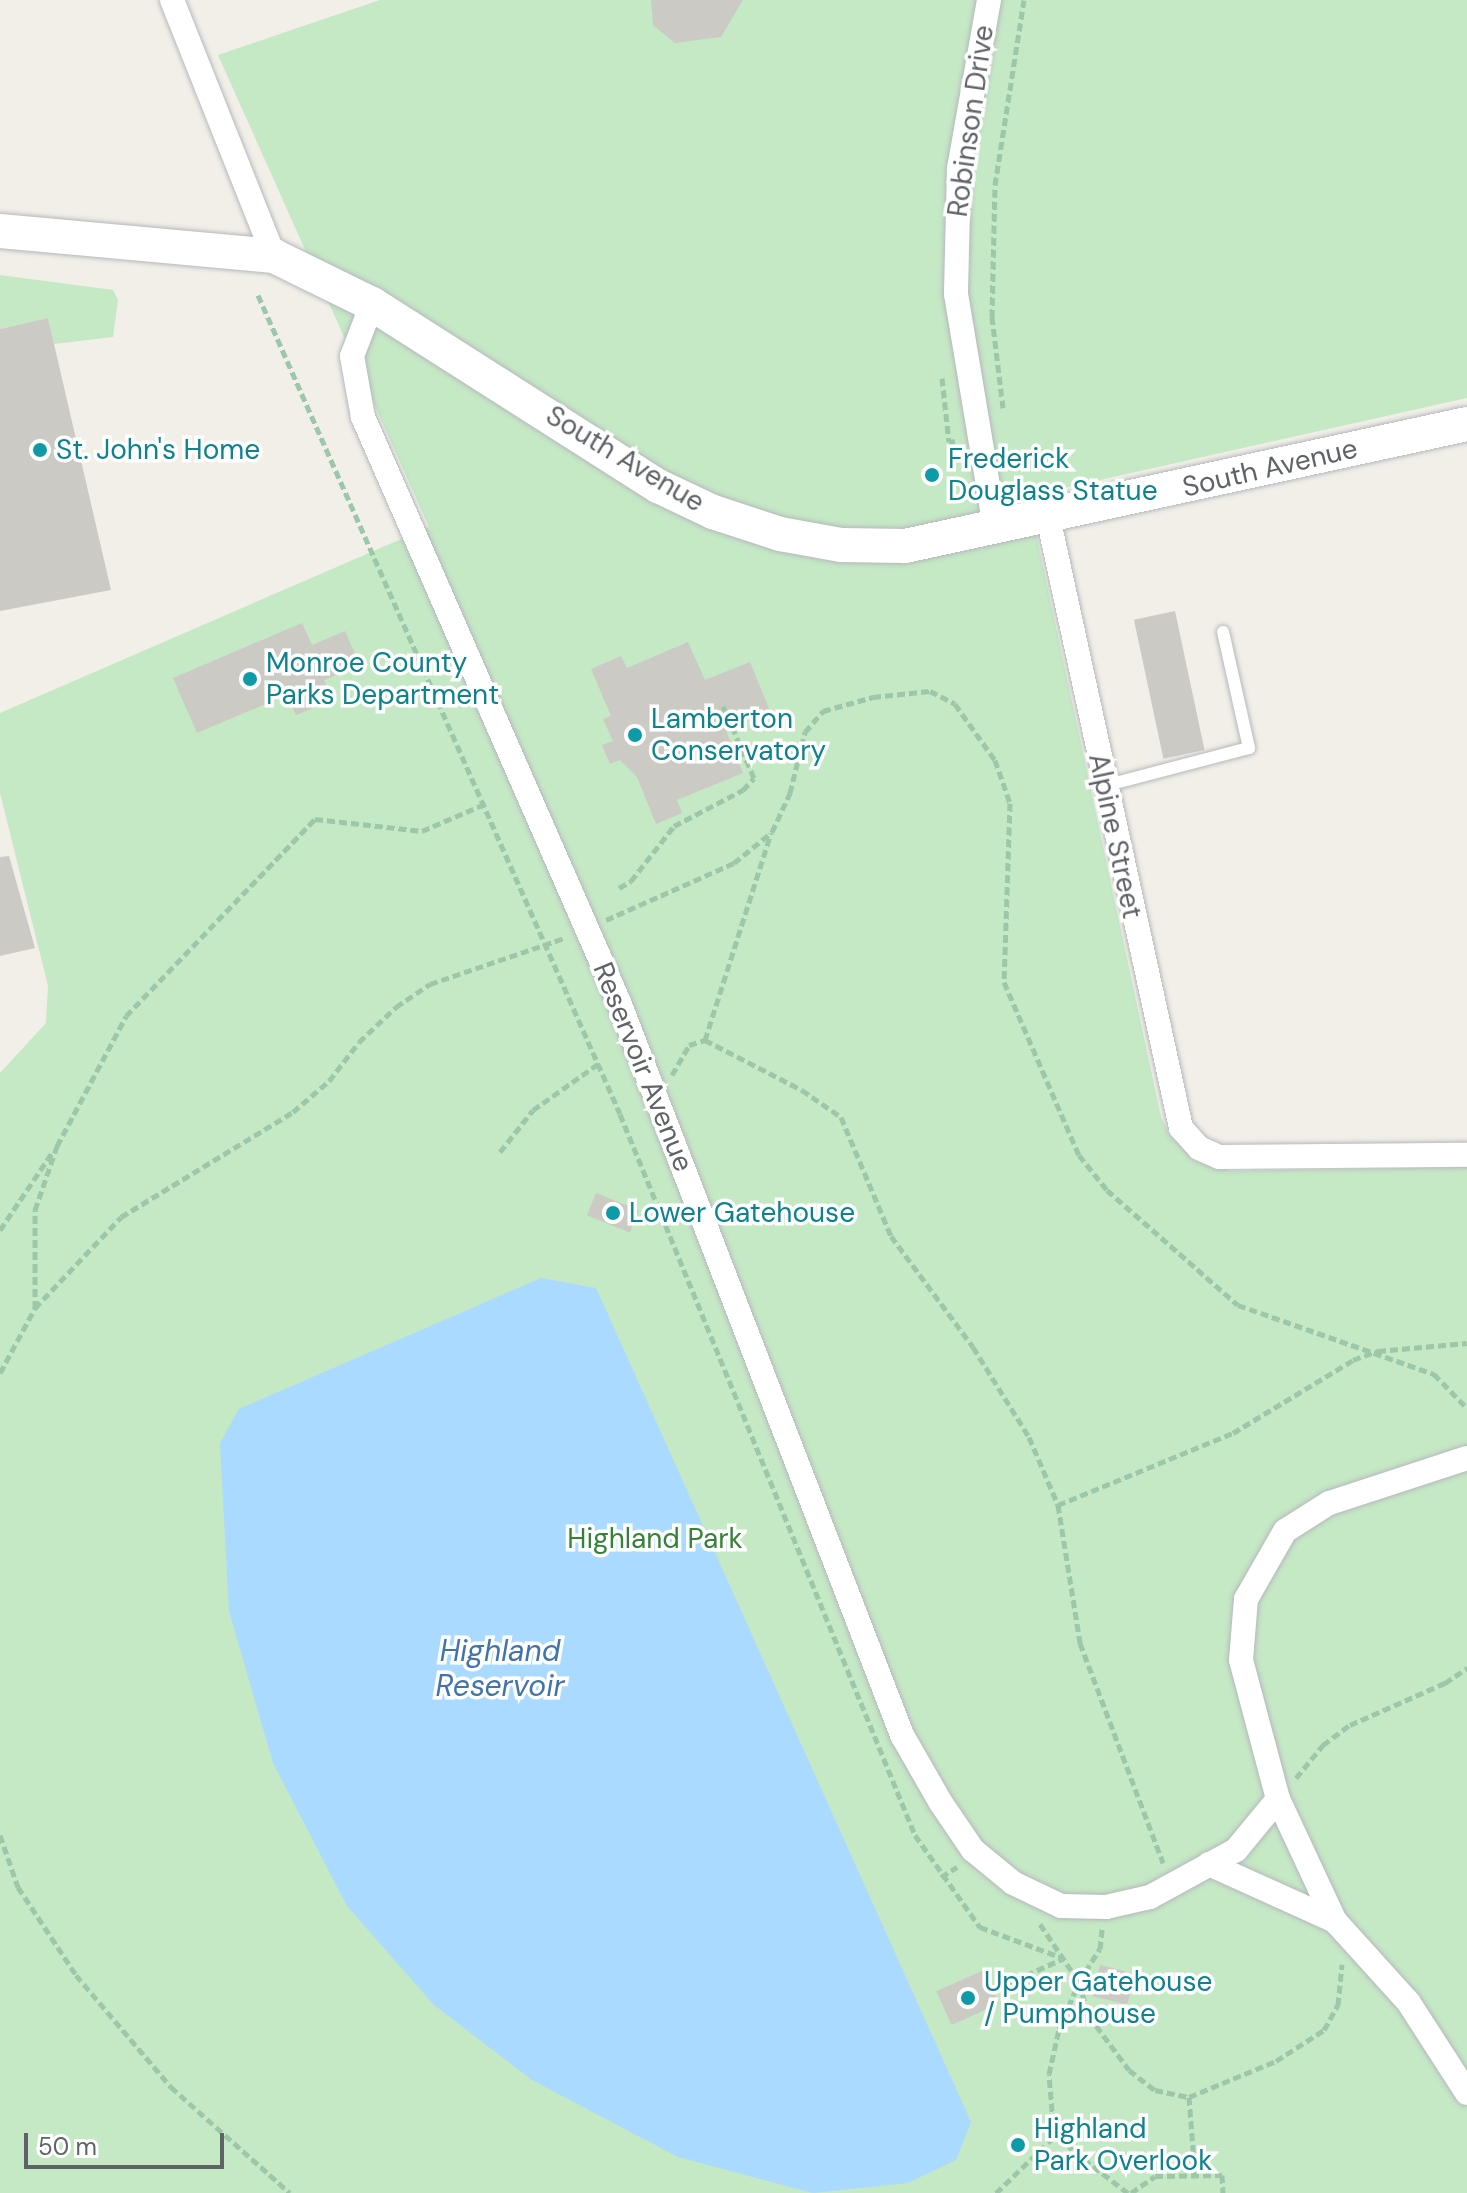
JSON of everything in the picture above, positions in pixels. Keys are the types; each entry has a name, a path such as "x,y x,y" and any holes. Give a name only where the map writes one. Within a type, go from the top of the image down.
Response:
{"main road":[{"name":"South Avenue","path":"0,231 274,256 372,304 658,486 713,512 780,534 841,545 905,546 1467,424"}],"street":[{"path":"172,0 274,256"},
{"name":"Robinson Drive","path":"989,0 959,169 956,281 995,528"},
{"name":"Reservoir Avenue","path":"372,304 352,356 363,417 588,929 902,1735 941,1803 973,1850 1034,1896 1061,1906 1106,1907 1150,1897 1236,1850 1278,1799"},
{"name":"Alpine Street","path":"1048,517 1174,1112 1199,1148 1232,1158 1467,1155"},
{"path":"1467,1458 1329,1503 1285,1531 1265,1559 1246,1599 1241,1660 1278,1799 1340,1928 1409,2003 1467,2093"},
{"path":"1209,1864 1340,1928"}],"lane":[{"path":"1104,786 1249,748 1223,632"}],"path":[{"path":"1005,419 992,317 995,185 1024,0"},
{"path":"258,295 598,1064 890,1779 941,1877 980,1927 1063,1958"},
{"path":"705,1040 772,832 790,793 805,732 823,711 873,697 930,691 955,704 995,760 1010,803 1004,982 1079,1155 1107,1190 1238,1305 1378,1351 1434,1374 1467,1408"},
{"path":"619,888 631,881 674,826 743,790 754,778 723,706"},
{"path":"0,1230 57,1146 126,1016 315,819 422,831 485,804"},
{"path":"629,910 734,863 772,832"},
{"path":"0,1373 35,1308 121,1217 293,1112 329,1081 359,1042 396,1007 430,984 588,929"},
{"path":"689,1045 705,1040 802,1090 841,1117 891,1236 981,1360 1029,1437 1058,1505 1080,1643 1167,1873"},
{"path":"500,1152 533,1110 598,1064"},
{"path":"35,1308 35,1210 57,1146"},
{"path":"1058,1505 1233,1433 1353,1360 1378,1351 1467,1343"},
{"path":"1278,1799 1323,1745 1350,1725 1445,1683 1467,1668"},
{"path":"0,1835 18,1887 76,1975 171,2087 290,2193"},
{"path":"941,1877 960,1865"},
{"path":"1038,1921 1079,1982 1089,2016 1129,2070 1155,2090 1189,2097 1276,2061 1324,2030 1338,2005 1340,1928"},
{"path":"1103,1926 1100,1949 1079,1982 1059,2029 1049,2074 1058,2133 1091,2167 1130,2193 1155,2176 1195,2175 1222,2175 1223,2193"},
{"path":"993,1990 1063,1958"},
{"path":"1189,2097 1195,2175"},
{"path":"996,2193 1058,2133"}],"green space":[{"name":"Highland Park","path":"380,0 1467,0 1467,398 1028,496 1161,1117 1169,1134 1194,1161 1231,1171 1467,1167 1467,2193 0,2193 0,1073 46,1023 48,986 0,793 0,713 429,527 218,55"},
{"path":"0,275 113,290 118,300 113,337 54,344 48,318 0,329"}],"water":[{"name":"Highland Reservoir","path":"541,1278 596,1288 971,2122 956,2160 908,2183 813,2193 678,2157 532,2080 434,2005 347,1906 273,1763 229,1611 220,1443 239,1409"}],"building":[{"path":"651,0 743,0 721,37 675,43 653,25"},
{"name":"St. John's Home","path":"48,318 111,590 0,611 0,329"},
{"path":"1175,611 1205,750 1163,759 1134,620"},
{"name":"Monroe County Parks Department","path":"302,623 312,645 345,631 360,665 324,680 333,700 296,715 287,695 197,733 173,678"},
{"name":"Lamberton Conservatory","path":"688,642 705,680 750,662 772,716 721,718 743,773 677,800 682,813 656,824 637,777 620,760 610,764 602,745 613,741 603,719 611,716 591,669 621,656 627,668"},
{"path":"9,856 35,948 0,956 0,857"},
{"name":"Lower Gatehouse","path":"596,1193 639,1210 630,1232 587,1215"},
{"path":"1100,1965 1135,1974 1127,2005 1092,1996"},
{"name":"Upper Gatehouse / Pumphouse","path":"984,1970 999,2004 952,2025 936,1991"}],"place":[{"name":"St. John's Home","path":"40,450"},
{"name":"Frederick Douglass Statue","path":"932,475"},
{"name":"Monroe County Parks Department","path":"250,679"},
{"name":"Lamberton Conservatory","path":"635,735"},
{"name":"Lower Gatehouse","path":"613,1213"},
{"name":"Upper Gatehouse / Pumphouse","path":"968,1998"},
{"name":"Highland Park Overlook","path":"1018,2145"}]}
